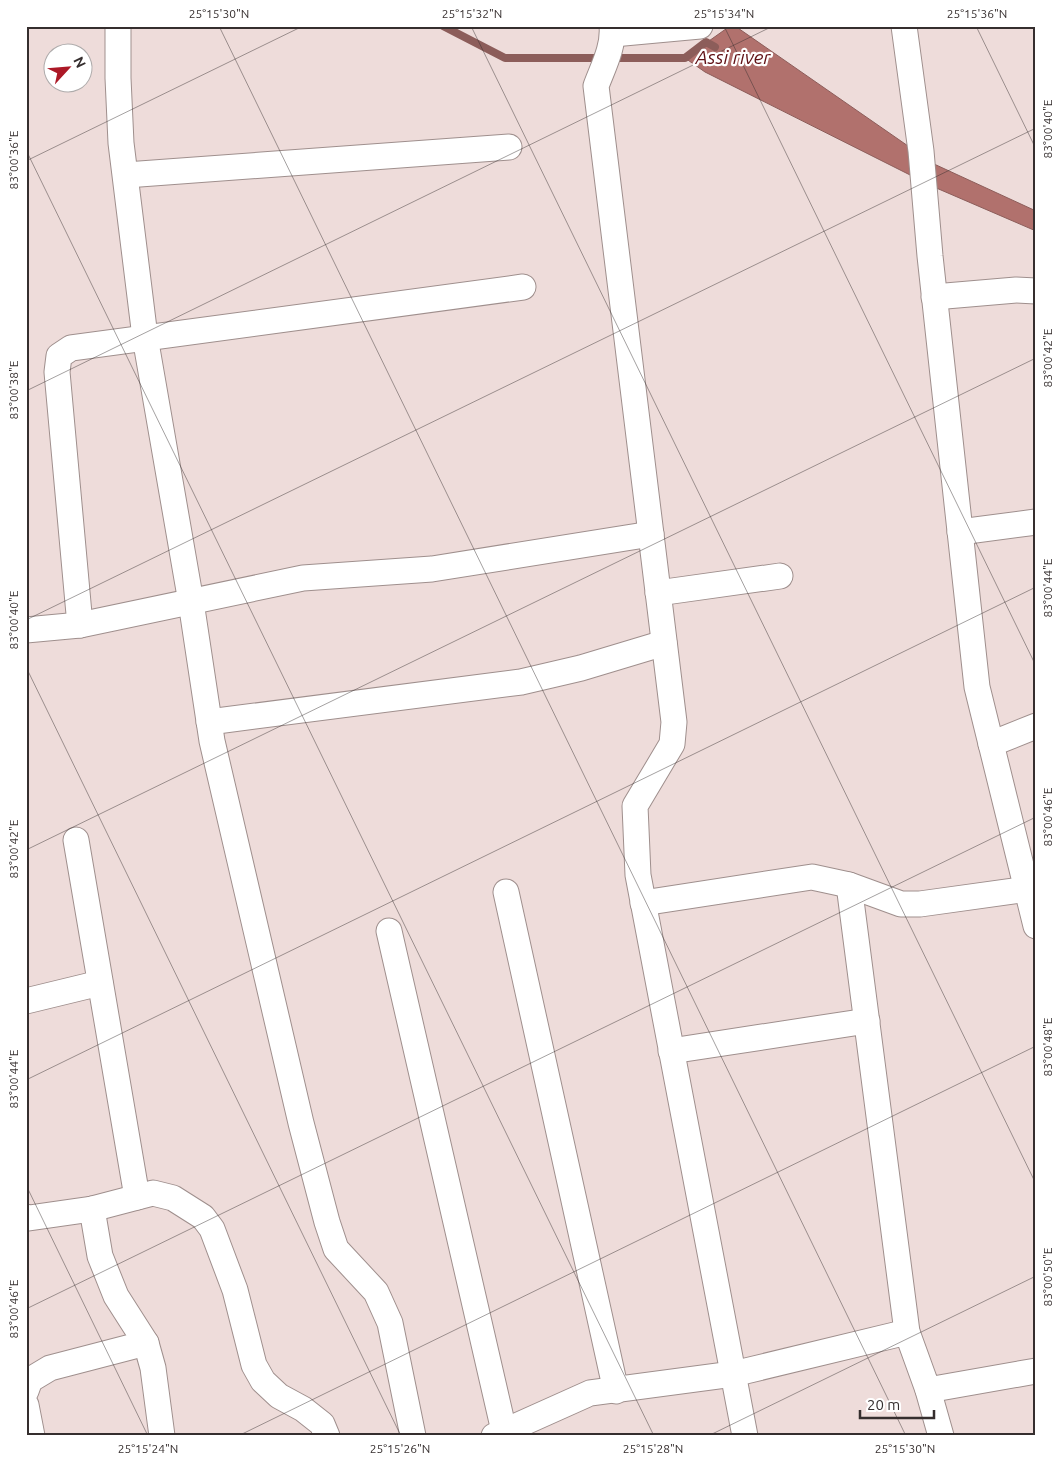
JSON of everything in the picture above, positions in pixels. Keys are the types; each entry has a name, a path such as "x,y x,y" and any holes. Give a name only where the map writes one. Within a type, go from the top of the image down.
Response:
{"street":[{"path":"118,26 121,143 145,337 191,602 212,741 301,1124 327,1222 336,1248 376,1292 390,1323 413,1436"},
{"path":"700,26 612,36 596,86 674,722 672,744 635,806 638,875 745,1436"},
{"path":"904,26 921,151 934,297 977,687 1036,926"},
{"path":"126,175 509,147"},
{"path":"80,625 57,372 60,356 71,348 523,287"},
{"path":"934,297 1016,290 1036,291"},
{"path":"960,532 1036,522"},
{"path":"26,630 80,625 303,578 432,570 651,534"},
{"path":"658,593 780,576"},
{"path":"209,722 522,682 581,668 664,642"},
{"path":"991,744 1036,726"},
{"path":"76,840 137,1196"},
{"path":"643,903 812,877 849,885 901,904 920,904 1027,889"},
{"path":"849,885 907,1332 928,1390 941,1436"},
{"path":"506,892 616,1391"},
{"path":"389,931 499,1434 590,1393 733,1374 907,1332"},
{"path":"26,1001 100,983"},
{"path":"671,1051 867,1021"},
{"path":"26,1217 50,1216 92,1210 153,1193 173,1198 203,1217 212,1228 234,1290 254,1365 263,1381 279,1396 304,1409 322,1424 327,1436"},
{"path":"92,1210 100,1256 116,1296 146,1344 153,1368 162,1436"},
{"path":"26,1391 30,1380 50,1368 146,1344"},
{"path":"928,1390 1036,1371"},
{"path":"26,1405 32,1436"}],"water":[{"name":"Assi river","path":"730,26 735,26 934,164 1036,211 1036,231 934,187 705,72 685,58"}],"waterway":[{"path":"443,26 505,58 685,58 706,42 715,47"}]}
